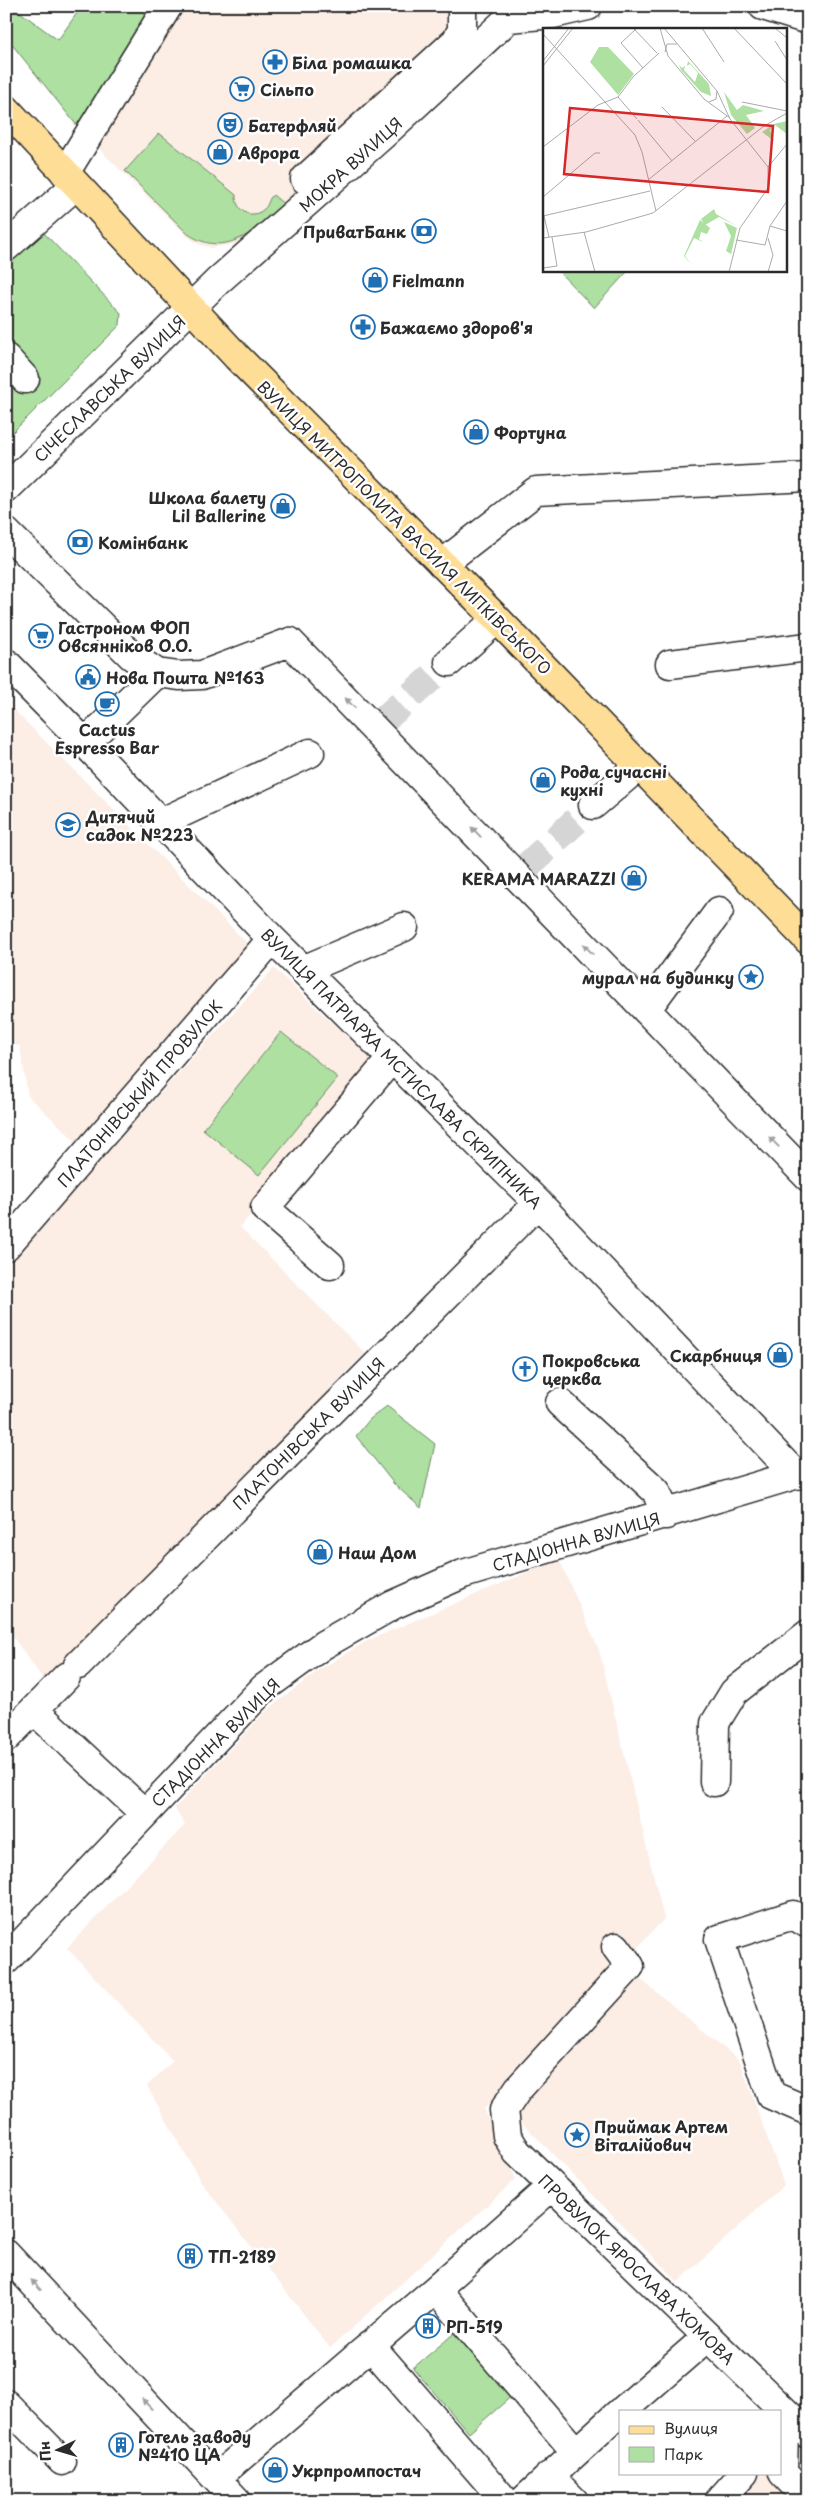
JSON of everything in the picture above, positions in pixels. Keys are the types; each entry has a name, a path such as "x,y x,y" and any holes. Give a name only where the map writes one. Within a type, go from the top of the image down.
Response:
{"main road":[{"name":"ВУЛИЦЯ МИТРОПОЛИТА ВАСИЛЯ ЛИПКІВСЬКОГО","path":"6,109 190,308 497,619 808,940"}],"street":[{"path":"6,247 71,179 168,6"},
{"path":"288,196 456,41 462,30 462,6"},
{"name":"МОКРА ВУЛИЦЯ","path":"190,308 379,111 502,12 553,14 588,6"},
{"path":"763,6 808,20"},
{"name":"СІЧЕСЛАВСЬКА ВУЛИЦЯ","path":"6,489 190,308"},
{"path":"6,358 25,379"},
{"path":"442,564 536,491 808,477"},
{"path":"6,532 132,656 157,674 202,676 290,642 378,726 521,871 646,1010 808,1177"},
{"path":"449,662 497,619"},
{"path":"670,664 808,647"},
{"name":"ВУЛИЦЯ ПАТРІАРХА МСТИСЛАВА СКРИПНИКА","path":"9,671 85,742 272,939 538,1203 802,1473"},
{"path":"85,742 157,674"},
{"path":"160,823 310,753"},
{"path":"593,806 639,766"},
{"path":"646,1010 719,911"},
{"path":"304,970 404,927"},
{"name":"ПЛАТОНІВСЬКИЙ ПРОВУЛОК","path":"6,1246 272,939"},
{"path":"330,1265 265,1208 392,1058"},
{"name":"ПЛАТОНІВСЬКА ВУЛИЦЯ","path":"6,1738 538,1203"},
{"path":"560,1404 656,1491 666,1515"},
{"name":"СТАДІОННА ВУЛИЦЯ","path":"6,1960 264,1688 323,1644 372,1616 463,1574 571,1540 666,1515 802,1473"},
{"path":"714,1782 714,1723 734,1692 808,1634"},
{"path":"34,1710 144,1813"},
{"path":"808,1924 793,1915 719,1940 771,2094 808,2111"},
{"name":"ПРОВУЛОК ЯРОСЛАВА ХОМОВА","path":"616,1947 630,1966 518,2089 504,2110 508,2136 516,2152 707,2337 774,2410"},
{"path":"216,2478 436,2289 552,2186"},
{"path":"6,2254 237,2501"},
{"path":"436,2289 575,2451"},
{"path":"622,2410 707,2337"},
{"path":"370,2346 505,2501"},
{"path":"6,2404 62,2461"},
{"path":"523,2501 575,2451 619,2413"},
{"name":"ПРОВУЛОК ЯРОСЛАВА ХОМОВА","path":"782,2419 791,2429"},
{"path":"791,2429 782,2473 808,2499"},
{"path":"719,2501 743,2474"},
{"path":"548,2476 574,2501"}],"shaded area":[{"path":"163,6 476,6 479,18 475,34 253,234 236,244 212,248 200,245 188,237 82,132"},
{"name":"Дитячий садок №223","path":"6,702 253,949 80,1145 28,1096 20,1046 6,1043"},
{"path":"274,968 378,1066 240,1227 365,1353 46,1683 6,1627 6,1263"},
{"path":"559,1559 599,1650 664,1919 622,1964 740,2061 784,2185 678,2282 496,2096 484,2109 516,2179 330,2348 201,2182 147,2086 173,2061 67,1948 185,1825 175,1808 267,1710 319,1670 367,1641"},
{"path":"791,2431 808,2448 808,2501 701,2501 726,2474 782,2474 782,2465"}],"green space":[{"path":"6,6 12,6 58,40 82,6 163,6 82,132 6,37"},
{"path":"159,133 236,195 238,205 245,212 254,214 259,212 266,207 273,195 286,206 252,232 228,243 215,244 202,241 188,234 125,171"},
{"path":"41,230 121,313 120,325 6,439 6,261"},
{"path":"558,271 627,272 594,308"},
{"path":"281,1032 338,1078 259,1175 203,1129"},
{"path":"387,1406 435,1444 421,1508 394,1484 356,1436 370,1419"},
{"path":"458,2330 513,2395 469,2433 413,2368"}],"tunnel":[{"path":"380,723 449,662"},
{"path":"525,868 593,805"}],"place":[{"name":"Біла ромашка","path":"275,62"},
{"name":"Сільпо","path":"242,89"},
{"name":"Батерфляй","path":"230,125"},
{"name":"Аврора","path":"220,152"},
{"name":"ПриватБанк","path":"424,231"},
{"name":"Fielmann","path":"375,280"},
{"name":"Бажаємо здоров'я","path":"363,327"},
{"name":"Фортуна","path":"476,432"},
{"name":"Школа балету Lil Ballerine","path":"283,506"},
{"name":"Комінбанк","path":"80,542"},
{"name":"Гастроном ФОП Овсянніков О.О.","path":"41,636"},
{"name":"Нова Пошта №163","path":"88,677"},
{"name":"Cactus Espresso Bar","path":"107,704"},
{"name":"Рода сучасні кухні","path":"543,780"},
{"name":"Дитячий садок №223","path":"68,825"},
{"name":"KERAMA MARAZZI","path":"634,878"},
{"name":"мурал на будинку","path":"751,977"},
{"name":"Скарбниця","path":"780,1355"},
{"name":"Покровська церква","path":"525,1369"},
{"name":"Наш Дом","path":"320,1552"},
{"name":"Приймак Артем Віталійович","path":"577,2135"},
{"name":"ТП-2189","path":"190,2256"},
{"name":"РП-519","path":"428,2326"},
{"name":"Готель заводу №410 ЦА","path":"121,2445"},
{"name":"Укрпромпостач","path":"275,2470"}]}
